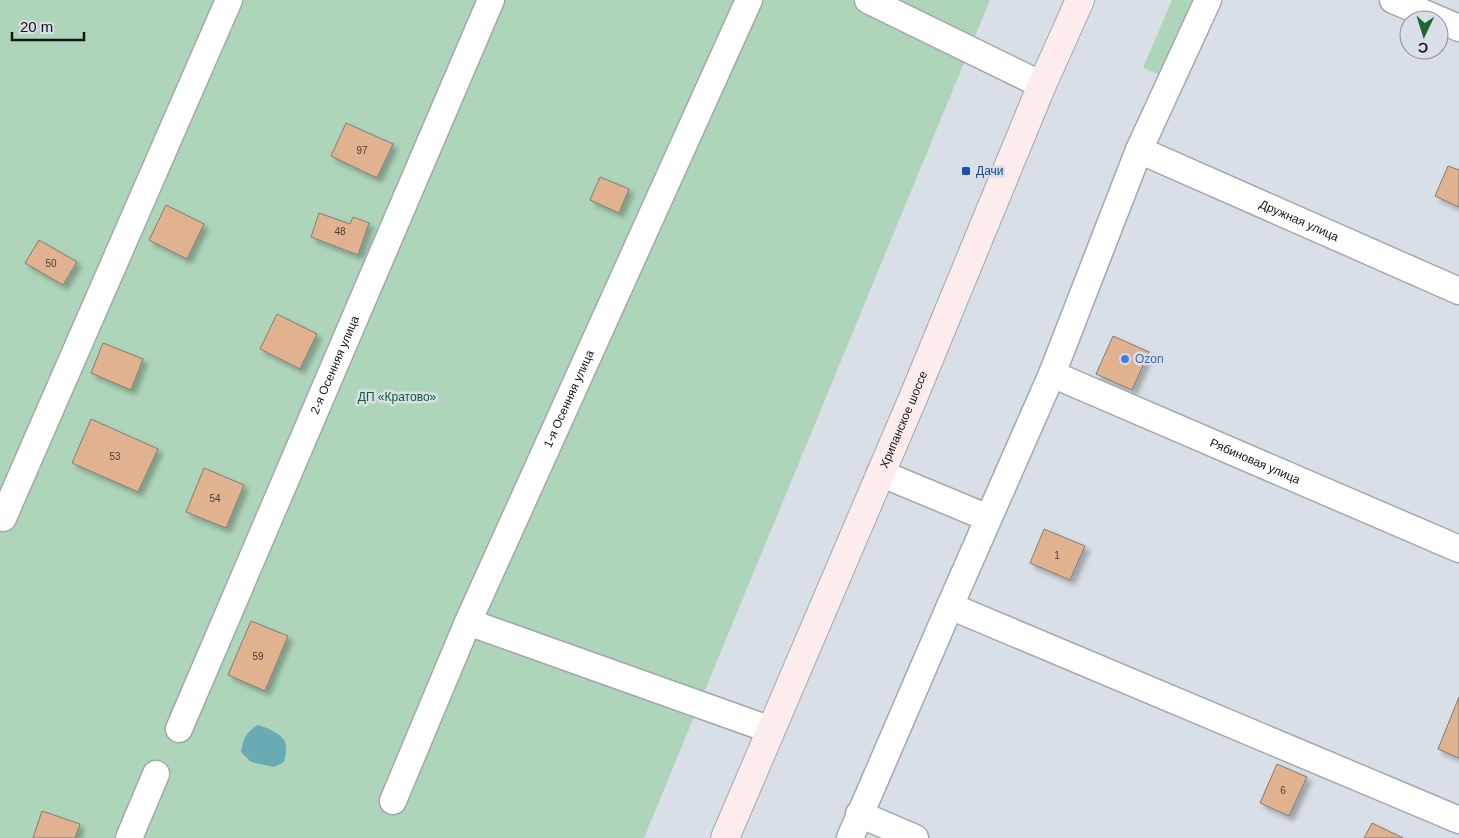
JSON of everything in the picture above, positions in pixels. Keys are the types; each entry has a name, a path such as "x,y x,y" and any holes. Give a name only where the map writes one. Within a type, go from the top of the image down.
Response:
{"main road":[{"name":"Хрипанское шоссе","path":"725,838 913,398 1042,85 1080,0"}],"street":[{"path":"3,518 229,0"},
{"name":"2-я Осенняя улица","path":"179,729 492,0"},
{"name":"1-я Осенняя улица","path":"393,801 468,622 748,0"},
{"path":"868,0 1042,85"},
{"path":"915,838 854,826 1052,374 1140,150 1208,0"},
{"path":"1393,0 1459,28"},
{"name":"Дружная улица","path":"1140,150 1459,291"},
{"name":"Рябиновая улица","path":"1052,374 1459,549"},
{"path":"880,473 988,518"},
{"path":"950,606 1459,820"},
{"path":"468,622 771,730"},
{"path":"129,838 156,774"}],"green space":[{"name":"ДП «Кратово»","path":"0,0 990,0 644,838 0,838"},
{"path":"1172,0 1197,0 1165,77 1143,68"}],"water":[{"path":"258,725 275,732 285,742 286,754 284,762 274,767 251,762 241,752 246,736"}],"building":[{"path":"346,123 393,144 377,178 331,156"},
{"path":"1448,166 1459,170 1459,207 1435,196"},
{"path":"600,177 629,189 619,213 590,200"},
{"path":"166,205 204,224 187,259 149,240"},
{"path":"319,213 350,224 353,217 369,223 358,255 311,237"},
{"path":"39,240 77,262 63,285 25,263"},
{"path":"277,314 317,334 300,369 260,349"},
{"path":"1113,336 1149,352 1132,390 1096,374"},
{"path":"103,343 143,359 131,390 91,373"},
{"path":"91,419 158,449 138,492 72,463"},
{"path":"204,468 244,485 226,528 186,512"},
{"path":"1044,529 1085,546 1070,580 1030,563"},
{"path":"251,621 288,636 265,691 228,675"},
{"path":"1459,697 1459,758 1438,749"},
{"path":"1277,764 1307,777 1289,816 1260,803"},
{"path":"42,811 80,824 75,838 33,838"},
{"path":"1372,823 1403,838 1364,838"}],"place":[{"name":"Дачи","path":"966,171"},
{"name":"Ozon","path":"1125,359"}]}
